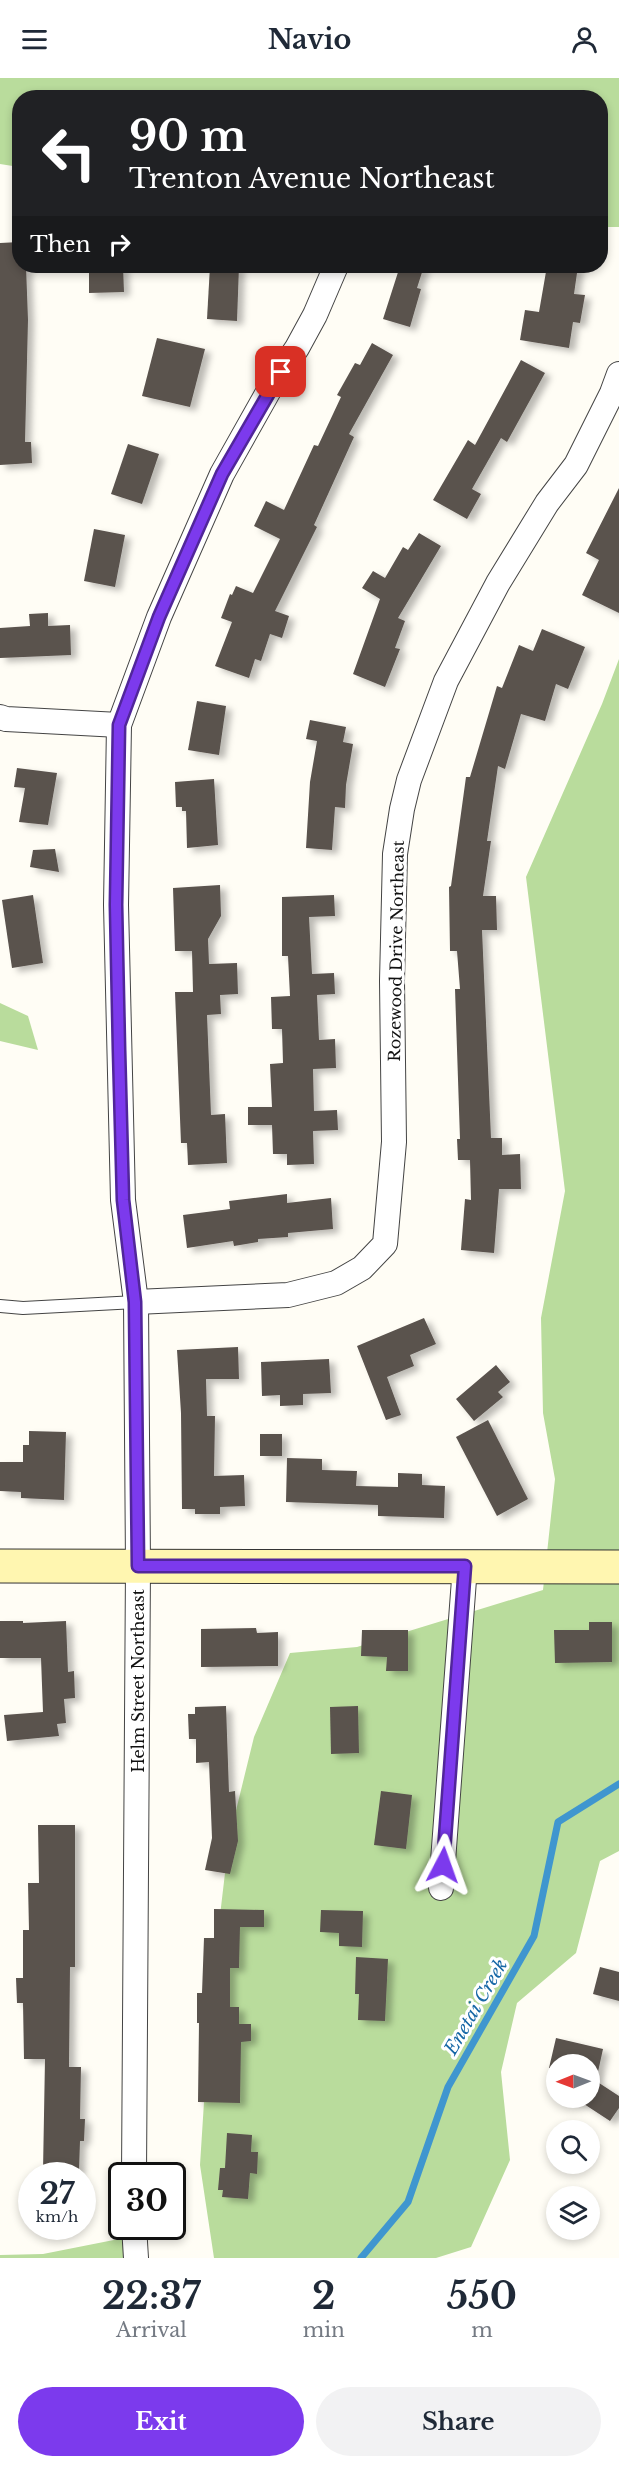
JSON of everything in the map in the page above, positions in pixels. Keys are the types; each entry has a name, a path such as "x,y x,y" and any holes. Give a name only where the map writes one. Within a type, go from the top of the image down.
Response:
{"main road":[{"path":"0,1566 619,1567"}],"street":[{"name":"Helm Street Northeast","path":"135,2162 138,1566 135,1302 123,1200 116,905 119,725 159,617 222,474 272,385 297,348 315,315 333,273"},
{"name":"Rozewood Drive Northeast","path":"135,1302 288,1295 336,1283 362,1268 385,1244 394,1142 395,854 409,780 446,681 498,583 547,503 576,465 619,374"},
{"path":"0,717 119,725"},
{"path":"441,1888 465,1566"},
{"path":"135,2240 136,2258"}],"lane":[{"path":"0,1306 23,1308 135,1302"}],"green space":[{"path":"0,78 619,78 619,227 608,227 608,90 12,90 12,166 0,164"},
{"path":"619,659 619,1851 600,1861 576,1953 517,2003 501,2072 510,2160 471,2247 436,2258 214,2258 200,2165 211,1992 229,1839 254,1737 290,1653 357,1647 543,1590 555,1479 543,1413 541,1318 565,1191 526,877 602,704"},
{"path":"0,1003 28,1016 38,1050 0,1041"},
{"path":"114,2240 134,2240 136,2258 0,2258 0,2255 43,2254"}],"building":[{"path":"12,242 12,273 26,273 28,320 25,442 31,442 32,463 0,465 0,243"},
{"path":"89,273 123,273 124,292 89,293"},
{"path":"210,273 239,273 237,321 207,319"},
{"path":"398,273 422,273 417,288 421,289 410,327 383,319"},
{"path":"546,273 577,273 574,294 585,295 580,323 573,322 569,348 520,340 525,310 539,312"},
{"path":"157,338 205,349 190,407 142,396"},
{"path":"372,343 393,355 349,434 354,437 314,525 317,527 275,611 289,616 282,638 270,634 261,661 255,659 249,678 215,666 232,622 221,618 230,594 232,595 236,586 253,593 280,539 254,526 266,501 284,510 314,445 318,446 341,397 337,395 355,363 360,365"},
{"path":"521,360 545,373 507,442 501,438 472,489 481,494 467,519 433,500 468,440 475,445"},
{"path":"128,444 159,454 142,504 111,494"},
{"path":"619,488 619,613 582,595 599,560 586,553"},
{"path":"94,529 125,535 115,587 84,581"},
{"path":"419,533 441,546 398,618 405,621 395,648 400,649 385,687 353,674 380,599 362,588 373,571 385,578 403,547 408,550"},
{"path":"48,613 48,626 70,625 71,655 0,658 0,628 30,626 29,614"},
{"path":"542,629 585,647 568,689 556,684 545,721 521,714 505,769 498,766 487,841 491,841 483,896 496,896 497,930 482,930 491,1138 502,1138 502,1155 520,1154 521,1189 499,1189 494,1253 461,1250 465,1199 471,1200 470,1160 458,1160 457,1139 460,1139 455,989 460,989 457,951 450,951 449,887 451,886 466,777 470,777 497,686 502,688 519,645 533,651"},
{"path":"197,701 226,706 219,755 188,750"},
{"path":"310,720 346,727 343,742 353,744 346,785 345,808 335,807 332,850 306,848 310,782 317,741 306,739"},
{"path":"17,768 57,773 48,825 19,822 25,788 14,787"},
{"path":"214,779 218,845 187,848 186,811 182,811 182,807 176,807 175,782"},
{"path":"55,849 59,872 30,867 33,850"},
{"path":"220,885 221,916 208,939 209,964 237,963 238,994 220,995 221,1014 207,1015 211,1115 225,1114 227,1163 188,1165 187,1143 181,1143 175,992 193,992 192,951 175,951 173,888"},
{"path":"33,895 43,963 12,968 2,900"},
{"path":"334,895 335,916 309,917 312,974 334,973 335,994 317,995 319,1040 335,1039 336,1068 313,1069 314,1111 337,1110 338,1130 313,1131 314,1164 287,1165 287,1154 273,1154 272,1125 248,1125 248,1107 272,1107 270,1064 283,1063 282,1029 272,1029 271,997 290,996 288,956 282,956 282,897"},
{"path":"287,1194 287,1203 331,1198 333,1229 288,1233 288,1237 258,1239 258,1242 234,1246 233,1241 187,1248 183,1215 230,1209 229,1201"},
{"path":"424,1318 436,1344 410,1355 414,1366 387,1377 401,1415 386,1420 357,1346"},
{"path":"238,1347 239,1379 206,1379 207,1416 215,1416 214,1476 244,1475 245,1506 220,1507 220,1514 195,1514 195,1509 182,1509 181,1413 177,1350"},
{"path":"329,1359 331,1393 303,1394 303,1405 280,1406 280,1395 262,1396 261,1362"},
{"path":"496,1365 510,1382 498,1392 503,1397 474,1421 456,1399"},
{"path":"488,1420 528,1499 497,1516 456,1437"},
{"path":"29,1431 66,1432 64,1500 21,1498 21,1492 0,1491 0,1462 23,1462 23,1445 29,1445"},
{"path":"260,1434 282,1434 282,1456 260,1456"},
{"path":"287,1458 322,1459 322,1470 357,1471 356,1486 398,1487 398,1473 422,1474 422,1485 445,1486 444,1518 378,1516 378,1505 286,1502"},
{"path":"0,1621 23,1621 23,1623 66,1621 68,1672 74,1671 75,1698 64,1699 66,1723 57,1724 59,1736 7,1741 4,1715 43,1712 41,1658 0,1658"},
{"path":"589,1622 612,1622 612,1662 555,1663 554,1630 589,1630"},
{"path":"256,1628 257,1633 278,1632 278,1666 201,1667 201,1629"},
{"path":"362,1630 408,1630 408,1671 386,1671 387,1657 361,1656"},
{"path":"226,1706 229,1792 235,1791 238,1841 230,1874 205,1870 212,1838 209,1762 196,1763 196,1739 189,1739 188,1714 195,1714 195,1707"},
{"path":"358,1706 359,1753 331,1754 330,1707"},
{"path":"381,1791 412,1795 406,1849 374,1845"},
{"path":"38,1825 75,1825 75,1967 70,1967 69,2067 81,2067 80,2119 85,2119 84,2141 80,2141 79,2162 43,2162 45,2059 24,2059 23,2003 17,2003 16,1978 23,1978 23,1930 29,1930 28,1883 39,1883"},
{"path":"214,1909 264,1910 264,1927 240,1927 239,1968 230,1968 230,2007 239,2007 239,2024 251,2024 251,2041 241,2042 240,2103 198,2102 197,1993 202,1993 204,1938 214,1938"},
{"path":"321,1910 363,1911 362,1947 339,1946 339,1933 320,1932"},
{"path":"356,1957 388,1959 385,2021 358,2020 359,1994 355,1994"},
{"path":"600,1967 619,1972 619,2001 593,1994"},
{"path":"556,2038 603,2049 600,2063 600,2054 552,2054"},
{"path":"600,2084 619,2096 619,2108 610,2121 590,2108 600,2108"},
{"path":"227,2133 252,2135 251,2152 258,2152 257,2174 250,2173 248,2199 222,2197 223,2190 218,2190 220,2168 225,2168"}],"waterway":[{"name":"Enetai Creek","path":"361,2258 408,2202 448,2087 534,1936 558,1822 619,1784"}],"route":[{"path":"281,372 222,474 159,617 119,725 116,905 119,1050 123,1200 135,1302 138,1566 465,1566 443,1865"}]}
